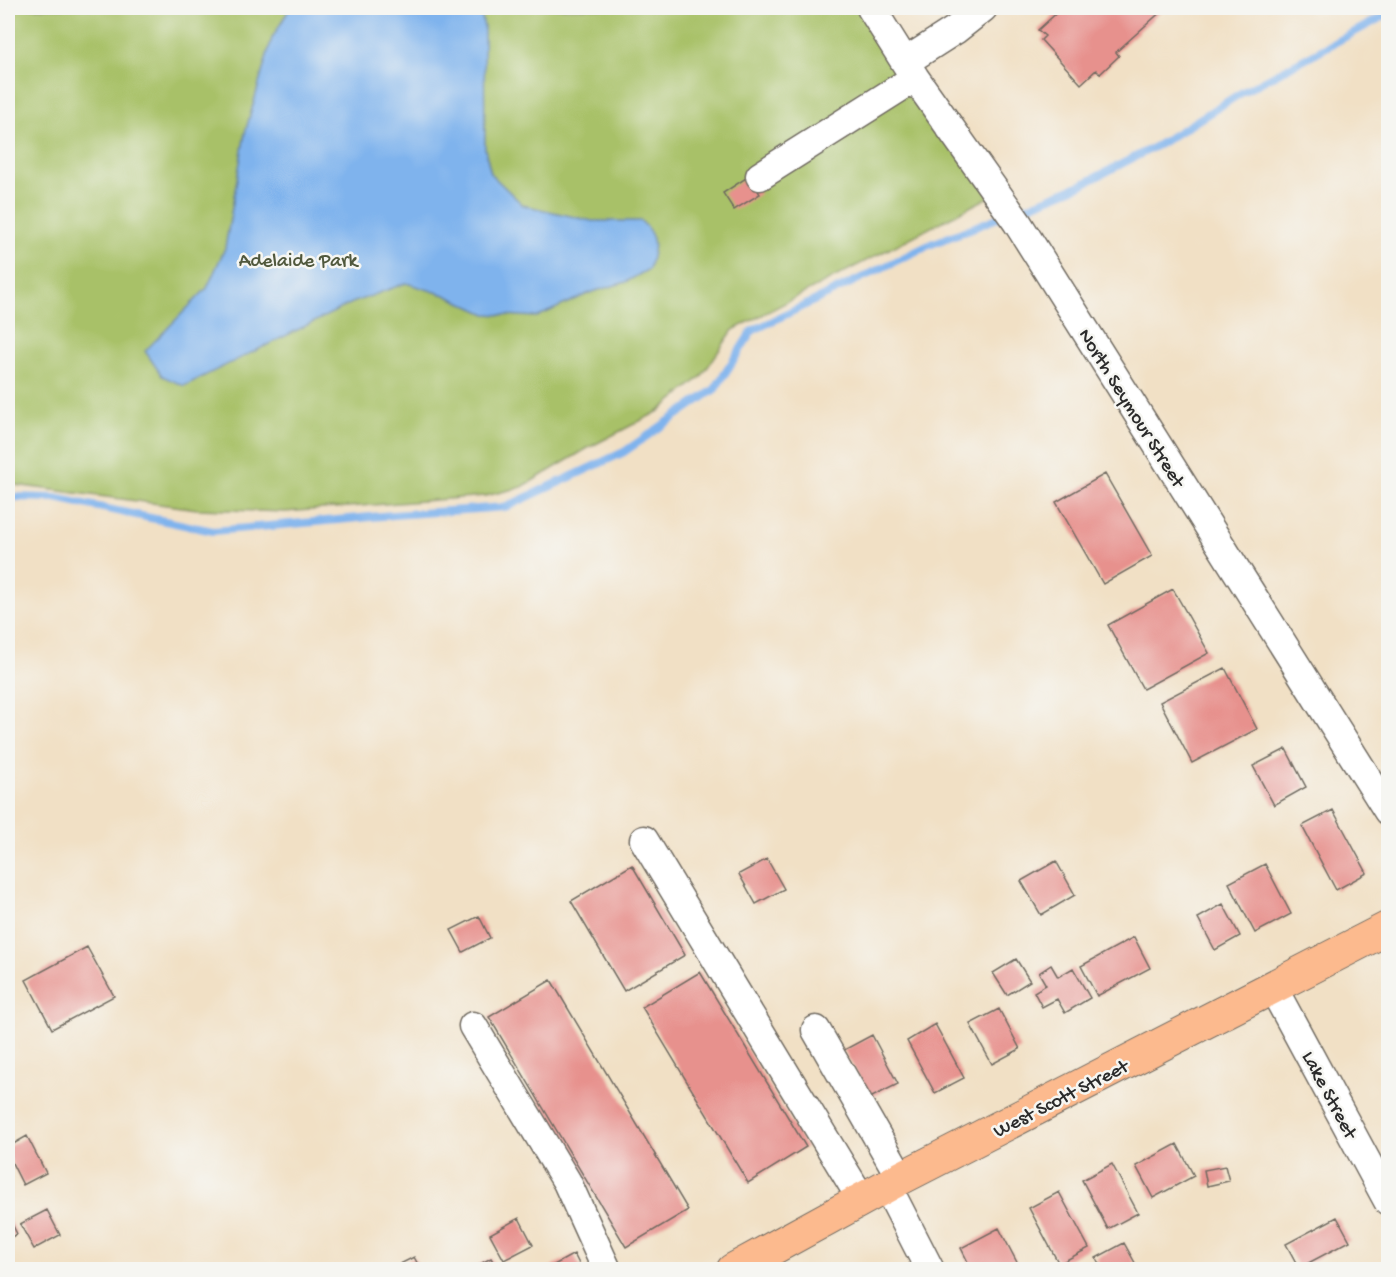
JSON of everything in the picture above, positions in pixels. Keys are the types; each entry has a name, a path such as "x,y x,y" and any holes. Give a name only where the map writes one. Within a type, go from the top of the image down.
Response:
{"main road":[{"name":"West Scott Street","path":"734,1269 883,1188 1389,928"}],"street":[{"name":"North Seymour Street","path":"871,8 910,70 1017,222 1389,811"},
{"path":"760,176 910,70 983,8"},
{"path":"644,840 883,1188 930,1269"},
{"name":"Lake Street","path":"1273,988 1389,1201"},
{"path":"473,1026 567,1182 607,1269"},
{"path":"816,1030 883,1188"}],"green space":[{"name":"Adelaide Park","path":"8,8 871,8 997,193 733,330 701,377 659,411 588,448 522,487 485,496 285,512 197,509 8,484"}],"water":[{"path":"290,8 480,8 484,27 485,149 491,174 523,205 592,221 641,221 650,232 654,243 649,269 626,282 592,292 537,317 486,314 445,295 406,283 352,303 184,386 162,376 145,351 207,288 225,248 245,133 272,38"}],"building":[{"path":"1062,8 1065,12 1069,8 1165,8 1116,52 1119,56 1100,74 1096,70 1081,84 1041,40 1045,36 1038,30"},
{"path":"749,176 760,194 734,210 723,193"},
{"path":"1105,474 1152,556 1103,584 1056,502"},
{"path":"1173,589 1209,653 1143,689 1108,625"},
{"path":"1225,668 1257,729 1192,763 1160,702"},
{"path":"1286,749 1306,787 1274,805 1253,766"},
{"path":"1333,810 1367,873 1336,890 1302,826"},
{"path":"767,859 784,889 756,904 739,874"},
{"path":"1056,861 1075,895 1041,915 1021,881"},
{"path":"1265,864 1291,914 1255,933 1229,883"},
{"path":"632,865 685,955 624,991 571,901"},
{"path":"1223,904 1240,936 1215,950 1198,918"},
{"path":"479,916 490,938 463,952 451,930"},
{"path":"1134,937 1150,968 1097,996 1081,966"},
{"path":"87,947 114,996 52,1029 26,980"},
{"path":"1016,959 1030,981 1007,995 993,973"},
{"path":"1051,965 1058,977 1073,968 1090,998 1065,1013 1057,999 1042,1007 1034,992 1046,985 1039,973"},
{"path":"700,972 806,1147 748,1183 642,1007"},
{"path":"551,980 688,1210 626,1247 489,1017"},
{"path":"999,1009 1020,1049 992,1064 970,1024"},
{"path":"935,1024 964,1078 935,1093 907,1041"},
{"path":"1388,1030 1388,1045 1382,1033"},
{"path":"872,1035 898,1084 870,1098 844,1050"},
{"path":"27,1136 46,1173 23,1185 8,1155 8,1147"},
{"path":"1177,1144 1194,1176 1153,1198 1136,1166"},
{"path":"1112,1164 1138,1213 1108,1229 1082,1180"},
{"path":"1225,1166 1229,1181 1207,1186 1204,1170"},
{"path":"1059,1192 1089,1248 1059,1264 1029,1208"},
{"path":"47,1210 60,1235 34,1249 20,1224"},
{"path":"8,1216 17,1234 8,1239"},
{"path":"1337,1217 1350,1241 1299,1268 1286,1244"},
{"path":"519,1218 533,1245 504,1260 490,1234"},
{"path":"999,1228 1021,1270 972,1270 961,1248"},
{"path":"1124,1243 1139,1270 1103,1270 1096,1258"},
{"path":"574,1254 582,1270 545,1270"},
{"path":"414,1257 421,1270 403,1270 400,1264"},
{"path":"491,1258 498,1270 469,1270"}],"waterway":[{"path":"1017,211 1081,185 1158,145 1241,93 1388,14"},
{"path":"8,497 55,498 213,531 506,507 624,452 715,389 752,331 929,245 1005,215"}]}
